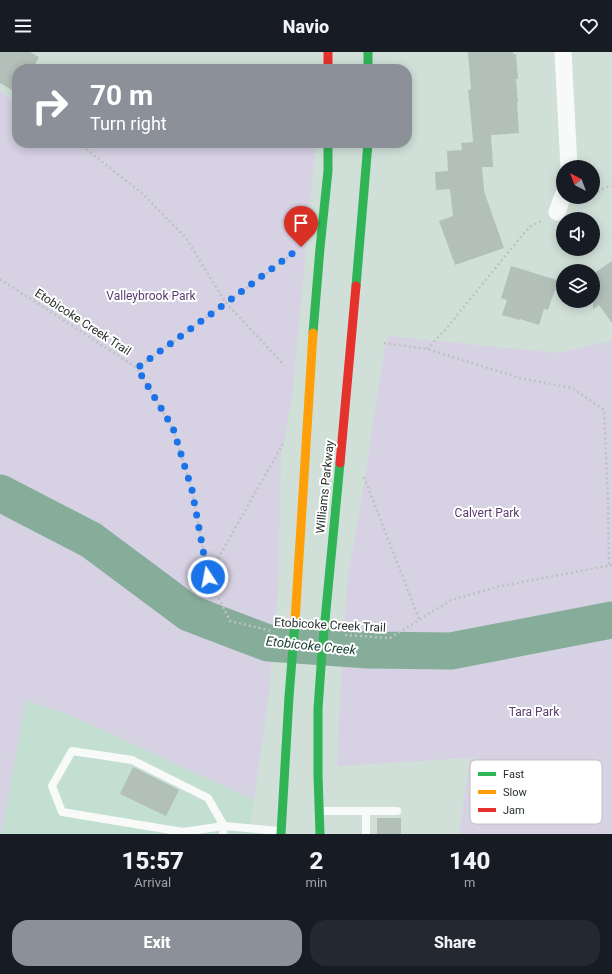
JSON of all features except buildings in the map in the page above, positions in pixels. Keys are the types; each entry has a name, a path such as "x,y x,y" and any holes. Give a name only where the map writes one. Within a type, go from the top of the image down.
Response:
{"main road":[{"path":"328,52 328,64"},
{"path":"368,52 368,64"},
{"name":"Williams Parkway","path":"281,832 314,322 328,171 328,148"},
{"name":"Williams Parkway","path":"320,834 318,709 327,597 352,341 368,148"}],"street":[{"path":"563,52 569,160"},
{"path":"557,212 560,204"}],"lane":[{"path":"224,830 208,798 132,760 72,751 52,786 62,812 158,831 183,833 224,830 281,832"},
{"path":"319,810 397,811"},
{"path":"366,811 366,834"}],"path":[{"path":"86,149 143,194 186,238 226,303 284,365"},
{"path":"600,190 607,186 612,186"},
{"path":"557,212 572,204"},
{"path":"427,348 445,330 524,233 531,226 556,213"},
{"path":"137,368 301,247"},
{"name":"Etobicoke Creek Trail","path":"0,279 137,368 173,428 192,490 208,577 230,621 278,632"},
{"path":"384,344 427,348 520,378 572,388 604,410 610,565"},
{"path":"208,577 284,442"},
{"path":"364,477 419,619"},
{"name":"Etobicoke Creek Trail","path":"338,635 390,638 451,600 501,586 610,565"}],"shaded area":[{"path":"26,700 70,715 254,800 250,834 0,834 0,831 2,831"}],"green space":[{"name":"Valleybrook Park","path":"0,92 12,100 12,148 316,148 292,398 281,457 278,590 269,693 254,800 70,715 26,700 2,831 0,831"},
{"name":"Calvert Park","path":"388,336 557,353 612,341 612,834 459,834 470,758 337,766 343,640 348,575 363,491 385,346"}],"waterway":[{"name":"Etobicoke Creek","path":"0,493 91,540 189,613 268,643 368,650 451,651 612,620"}],"traffic: fast":[{"path":"368,52 368,64"},
{"path":"313,333 328,171 328,148"},
{"path":"356,286 368,148"},
{"path":"320,834 318,709 340,463"},
{"path":"281,834 295,622"}],"traffic: slow":[{"path":"295,622 313,333"}],"traffic: jam":[{"path":"328,52 328,64"},
{"path":"340,463 356,286"}],"route":[{"path":"208,577 192,490 173,428 137,368 301,247"}],"park label":[{"name":"Tara Park","path":"534,712"}]}
